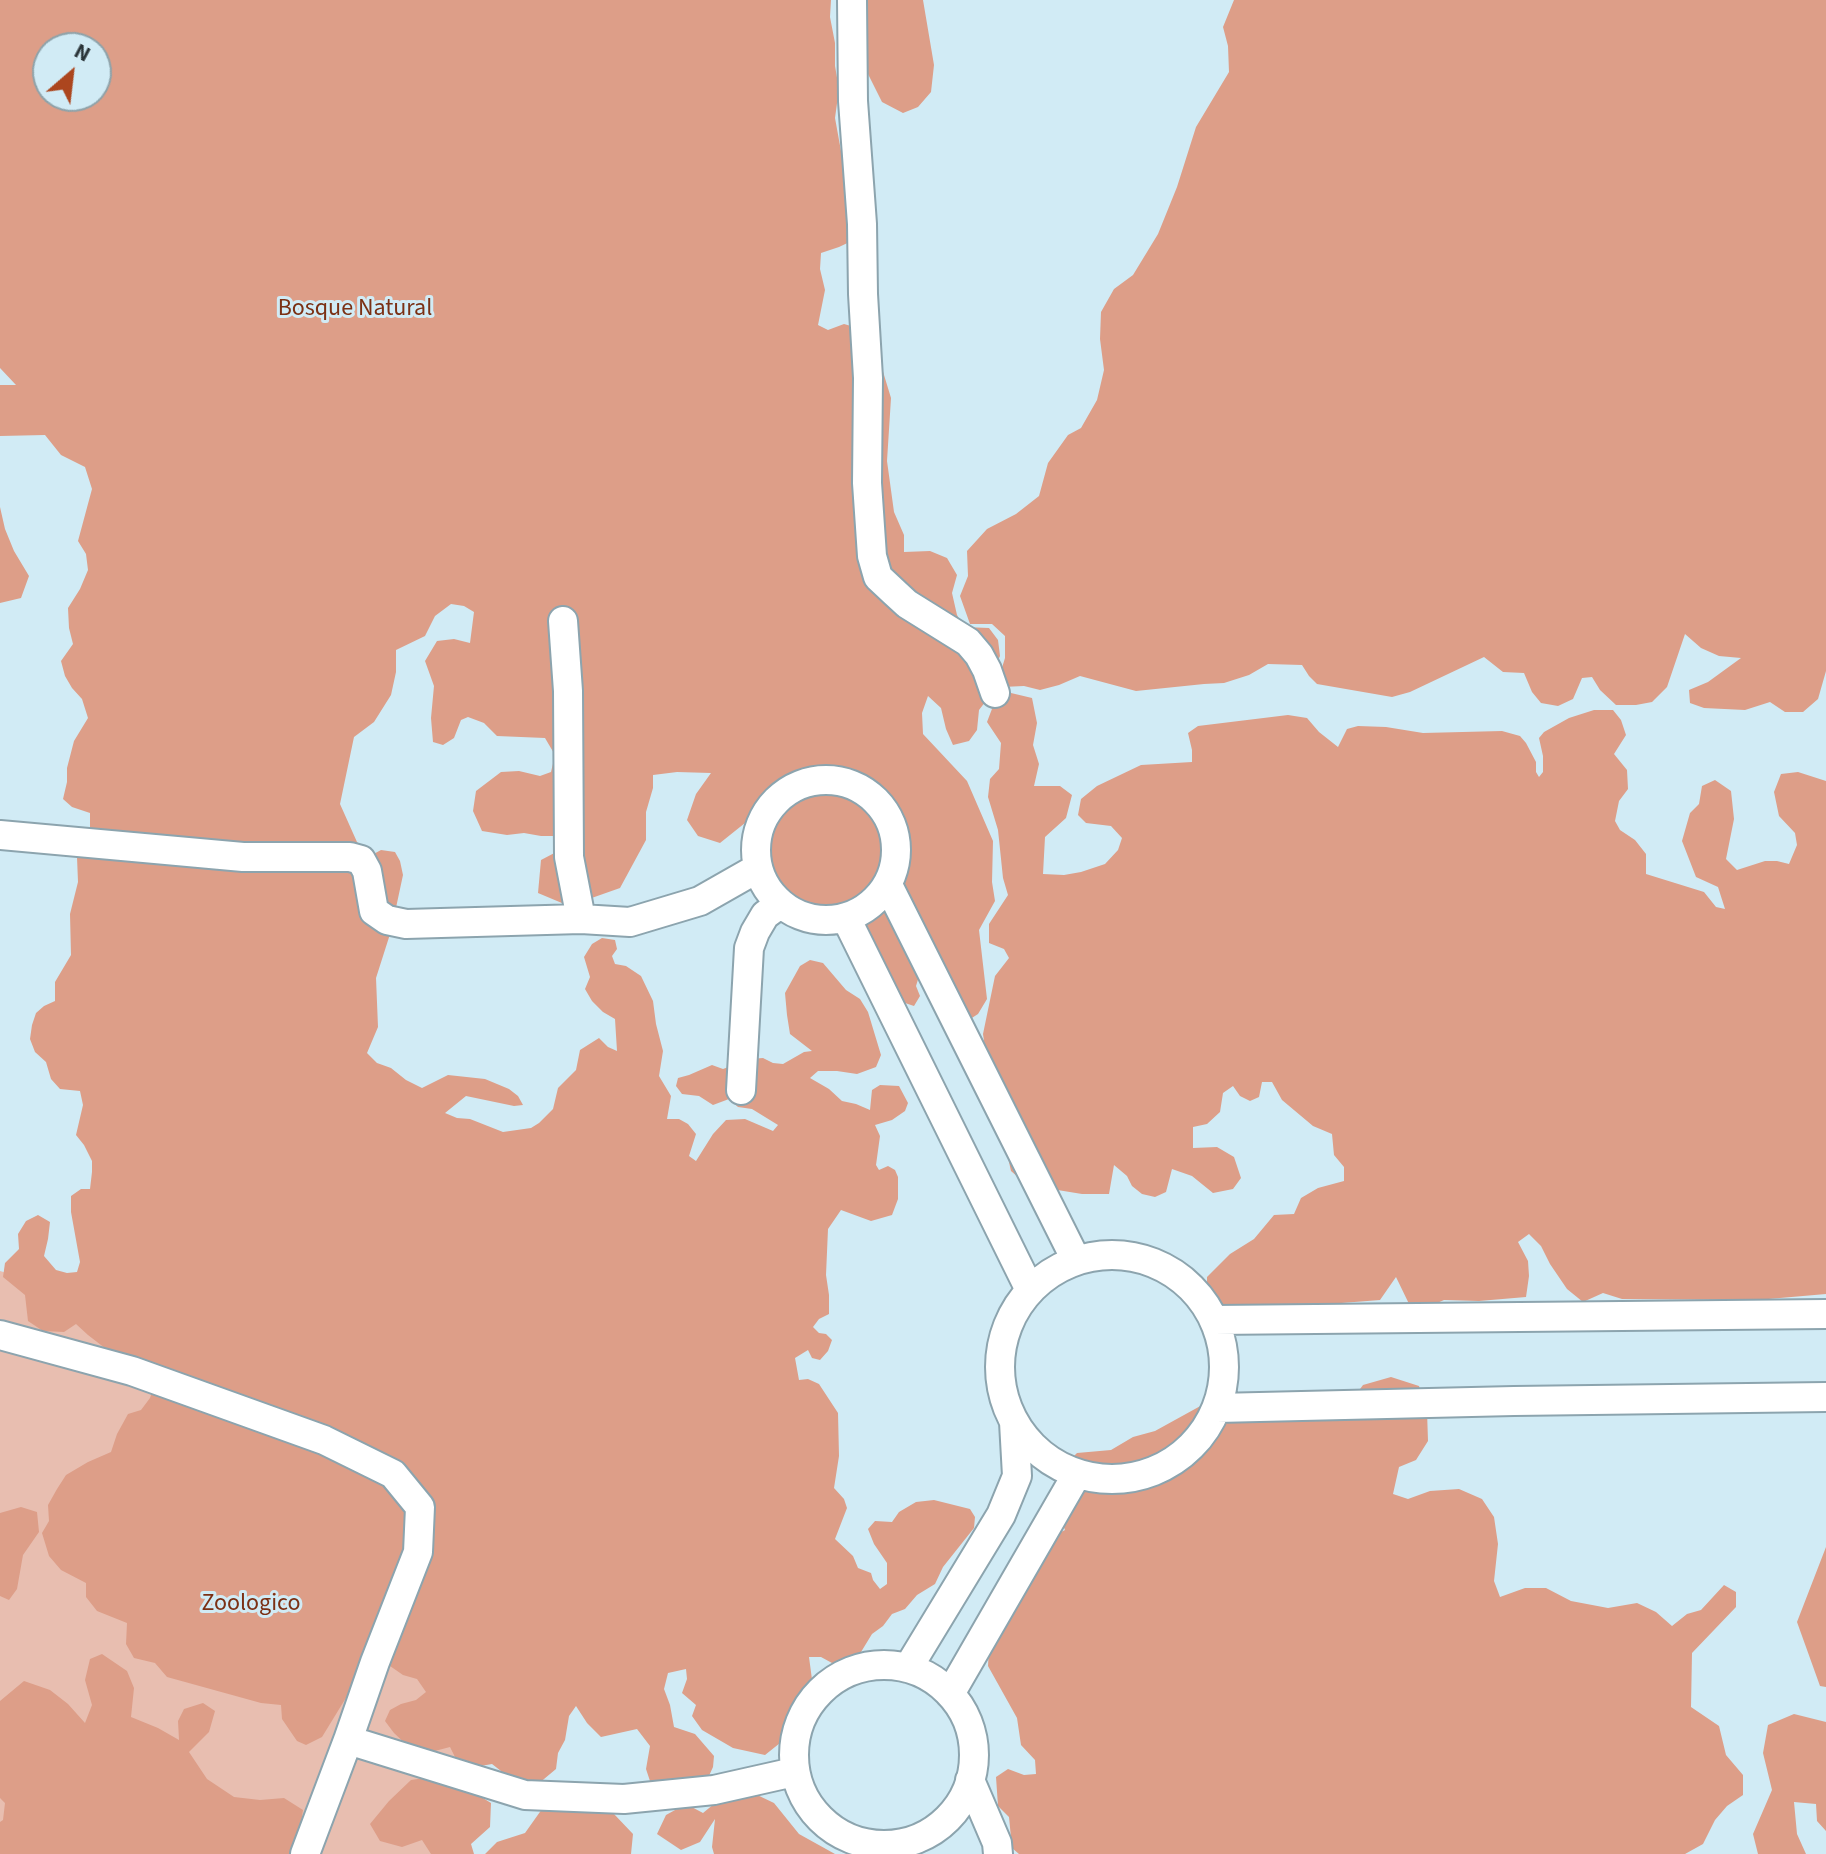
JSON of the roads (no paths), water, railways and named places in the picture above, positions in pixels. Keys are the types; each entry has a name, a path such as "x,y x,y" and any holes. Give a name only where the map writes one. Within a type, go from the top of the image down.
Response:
{"lane":[{"path":"852,0 853,101 862,224 868,378 867,483 872,556 878,577 901,598 968,642 987,670 995,693"},
{"path":"563,621 568,691 569,857 581,919"},
{"path":"835,780 857,786 876,799 889,818 896,840 896,863 888,885 870,906 846,918 829,921 812,919 780,904 766,888 758,868 755,846 761,823 772,803 790,789 811,781 835,780"},
{"path":"0,835 243,857 350,857 361,860 367,871 374,911 387,920 406,924 581,919 630,922 700,901 758,868"},
{"path":"888,885 1076,1260"},
{"path":"741,1090 749,948 765,915 780,904"},
{"path":"846,918 1030,1290"},
{"path":"1109,1255 1141,1259 1171,1272 1196,1293 1214,1320 1223,1348 1224,1379 1217,1408 1200,1437 1175,1460 1144,1475 1110,1480 1077,1474 1040,1454 1014,1422 1001,1389 1000,1353 1010,1319 1030,1290 1051,1272 1076,1260 1109,1255"},
{"path":"1214,1320 1826,1314"},
{"path":"0,1335 147,1376 324,1440 393,1474 420,1507 418,1552 305,1854"},
{"path":"1217,1408 1826,1397"},
{"path":"908,1668 1001,1515 1017,1476 1014,1422"},
{"path":"950,1694 1077,1474"},
{"path":"878,1664 908,1668 931,1678 950,1694 966,1717 974,1743 973,1771 964,1797 947,1819 925,1836 870,1849 821,1820 804,1798 794,1772 793,1741 803,1713 822,1688 847,1672 878,1664"},
{"path":"348,1740 525,1795 624,1799 714,1790 794,1772"},
{"path":"970,1780 997,1843 998,1854"}],"park label":[{"name":"Bosque Natural","path":"355,310"},
{"name":"Zoologico","path":"251,1605"}]}
